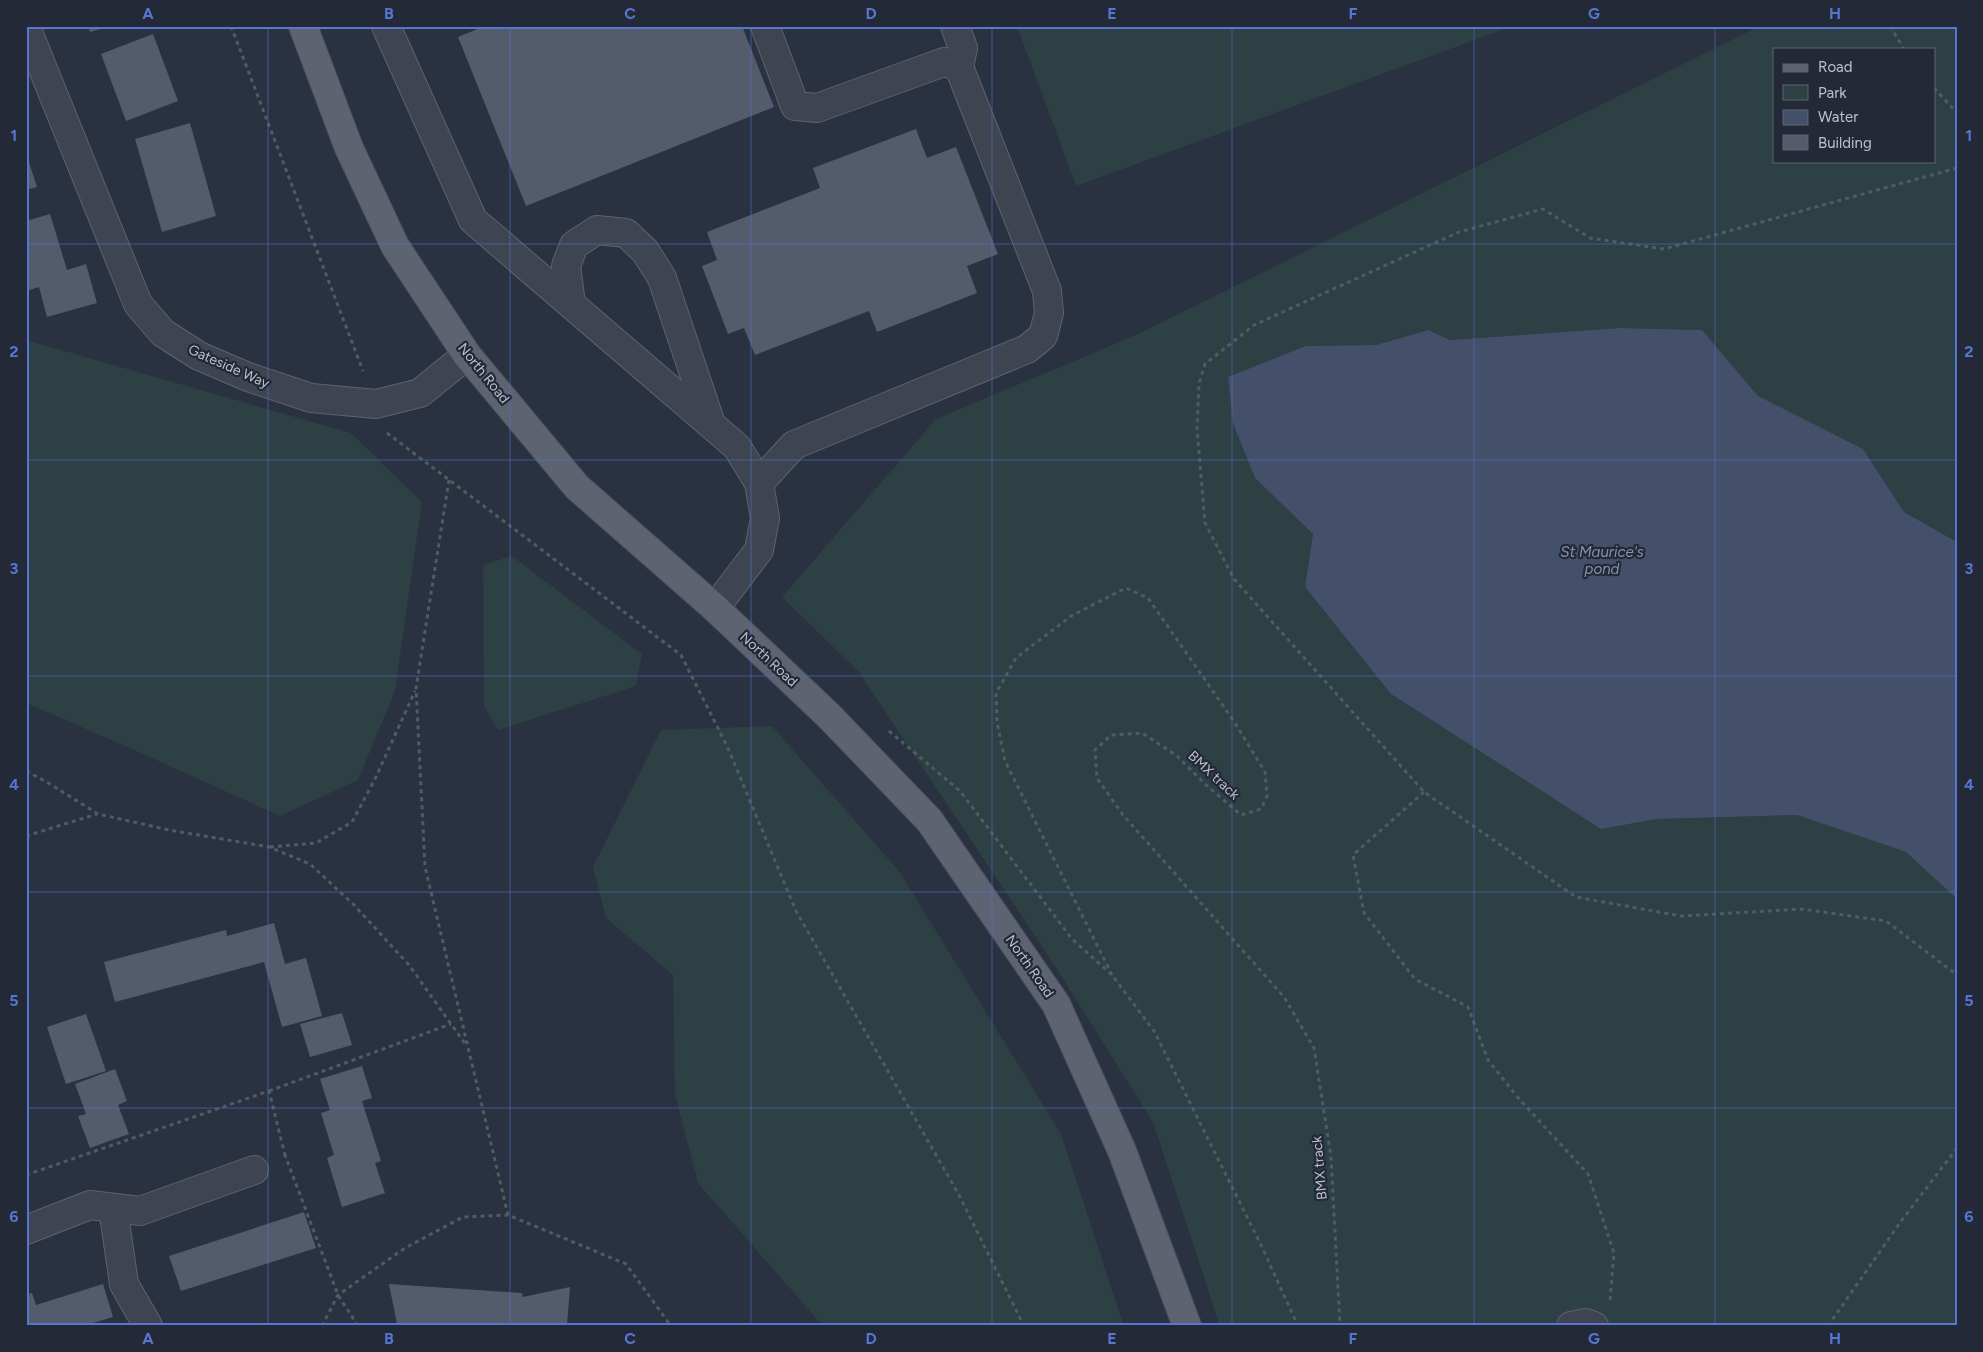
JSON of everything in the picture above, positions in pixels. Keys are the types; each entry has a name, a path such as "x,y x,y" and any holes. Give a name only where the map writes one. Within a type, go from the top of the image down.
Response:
{"main road":[{"name":"North Road","path":"303,26 349,148 395,246 467,355 578,487 715,608 829,716 929,820 1056,1004 1122,1151 1187,1326"}],"street":[{"path":"386,26 473,220 737,447 759,483 765,518 759,550 715,608"},
{"path":"765,26 795,106 817,108 944,62 959,67"},
{"path":"759,483 794,445 1027,349 1043,336 1049,314 1047,292 959,67 963,48 955,26"},
{"name":"Gateside Way","path":"26,27 138,304 163,333 199,356 248,377 311,398 376,404 420,393 467,355"},
{"path":"571,304 566,266 574,245 597,230 626,233 645,251 662,278 711,425"},
{"path":"26,1230 90,1205 140,1211 254,1170"},
{"path":"113,1208 124,1284 148,1326"},
{"path":"1571,1326 1602,1317"}],"path":[{"path":"1890,26 1903,48"},
{"path":"1936,90 1957,114"},
{"path":"1957,168 1664,250 1590,238 1543,209 1459,232 1254,325 1205,364 1199,384 1197,429 1205,523 1234,578 1424,792 1576,897 1680,916 1802,909 1886,921 1957,975"},
{"path":"449,480 416,688 425,867 508,1215"},
{"name":"BMX track","path":"1112,975 1006,761 997,722 996,693 1016,658 1071,616 1126,588 1148,598 1235,723 1265,772 1267,796 1261,809 1241,815 1205,784 1176,755 1142,733 1111,735 1095,750 1097,778 1123,815 1284,997 1314,1048 1331,1157 1340,1326"},
{"path":"269,847 316,843 352,822 375,779 416,688"},
{"path":"886,728 960,791 1072,939 1112,975 1154,1031 1257,1236 1298,1326"},
{"path":"727,746 796,911 959,1195 1024,1326"},
{"path":"26,771 98,814 169,830 269,847 310,864 354,905 409,965 468,1048"},
{"path":"1424,792 1353,855 1364,913 1415,978 1468,1008 1488,1060 1519,1099 1588,1174 1614,1253 1602,1317"},
{"path":"26,836 98,814"},
{"path":"26,1175 269,1091 451,1024"},
{"path":"269,1091 285,1155 338,1295 358,1326"},
{"path":"1828,1326 1902,1220 1957,1148"},
{"path":"254,1170 285,1155"},
{"path":"322,1326 338,1295 405,1248 463,1217 508,1215 626,1264 671,1326"}],"green space":[{"path":"1017,26 1510,26 1510,27 1076,186"},
{"path":"1760,26 1957,26 1957,542 1904,512 1863,449 1758,396 1702,330 1620,328 1450,340 1427,330 1376,345 1306,346 1255,478 1313,534 1305,587 1391,694 1601,829 1657,819 1797,815 1906,852 1957,899 1957,1326 1220,1326 1153,1122 1053,963 858,671 782,597 936,419 1136,335"},
{"path":"26,340 351,433 422,502 395,691 358,780 280,816 26,703"},
{"path":"512,556 642,654 636,686 498,730 484,706 483,565"},
{"path":"772,726 899,871 1061,1134 1124,1326 823,1326 698,1183 675,1094 673,975 606,918 593,867 661,730"}],"water":[{"name":"St Maurice's pond","path":"1620,328 1702,330 1758,396 1863,449 1904,512 1957,542 1957,899 1906,852 1797,815 1657,819 1601,829 1391,694 1305,587 1313,534 1255,478 1233,423 1228,377 1306,346 1376,345 1428,330 1450,340"}],"building":[{"path":"88,26 107,26 107,27 90,32"},
{"path":"485,26 742,26 774,107 526,206 458,37"},
{"path":"153,34 178,101 126,121 101,54"},
{"path":"190,123 216,216 162,232 135,139"},
{"path":"916,129 927,158 956,147 998,254 967,266 977,293 877,332 869,311 755,355 744,328 728,334 702,266 717,260 707,232 820,188 813,168"},
{"path":"26,153 37,187 26,190"},
{"path":"50,214 67,270 86,264 97,303 47,317 39,287 26,291 26,221"},
{"path":"274,923 285,964 306,958 322,1016 282,1027 264,962 115,1002 104,962 226,930 227,936"},
{"path":"342,1013 352,1045 310,1057 300,1024"},
{"path":"86,1014 106,1071 66,1084 47,1027"},
{"path":"362,1066 372,1098 362,1101 381,1161 375,1163 385,1193 342,1207 327,1158 334,1155 321,1113 330,1110 320,1079"},
{"path":"115,1069 127,1101 118,1105 129,1134 90,1148 78,1116 86,1114 75,1084"},
{"path":"304,1212 316,1248 181,1291 169,1256"},
{"path":"103,1284 113,1317 83,1326 26,1326 26,1295 32,1293 36,1305"},
{"path":"389,1284 522,1293 523,1297 570,1287 567,1326 397,1324"}]}
